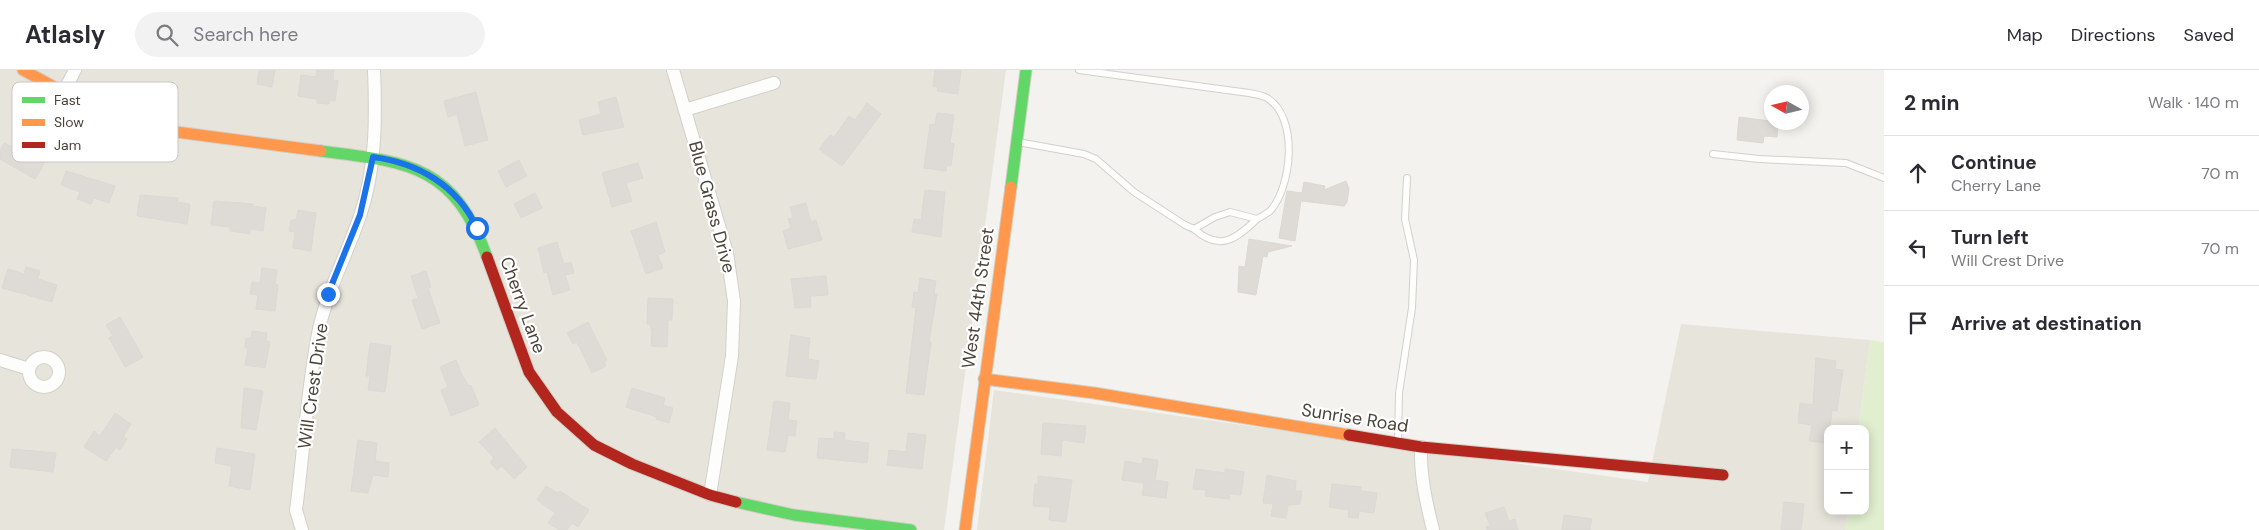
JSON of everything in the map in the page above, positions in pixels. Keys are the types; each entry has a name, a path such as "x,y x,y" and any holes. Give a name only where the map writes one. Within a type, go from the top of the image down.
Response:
{"street":[{"name":"Cherry Lane","path":"23,70 44,82"},
{"path":"69,82 75,70"},
{"name":"Will Crest Drive","path":"302,530 296,510 320,328 332,282 360,215 373,157 377,112 374,70"},
{"name":"Blue Grass Drive","path":"673,70 727,253 734,301 732,356 710,495"},
{"name":"West 44th Street","path":"965,530 1026,70"},
{"path":"685,110 774,83"},
{"name":"Cherry Lane","path":"178,132 373,157 404,164 426,173 447,187 464,206 477,228 529,372 542,393 566,421 594,444 616,457 710,495 776,512 911,530"},
{"path":"0,360 29,369"},
{"name":"Sunrise Road","path":"984,379 1094,393 1421,447 1723,474"},
{"path":"1421,447 1420,464 1425,498 1433,530"}],"lane":[{"path":"1017,142 1084,154 1096,160 1134,192 1194,229 1202,236 1218,242 1229,241 1270,211 1283,187 1289,162 1284,117 1275,104 1267,97 1249,92 1079,70"},
{"path":"1713,154 1759,159 1846,163 1884,178"},
{"path":"1398,443 1399,394 1412,308 1414,260 1405,219 1407,178"},
{"path":"1194,229 1215,217 1230,212 1257,219"}],"shaded area":[{"path":"0,70 1006,70 944,530 0,530"},
{"path":"1681,324 1870,340 1859,425 1824,425 1824,515 1847,515 1845,530 977,530 994,390 1648,482"}],"green space":[{"path":"1870,340 1884,342 1884,530 1845,530 1847,515 1869,515 1869,425 1859,425"}],"building":[{"path":"259,70 275,70 272,87 257,84"},
{"path":"317,70 334,70 333,80 338,81 335,101 330,100 329,104 317,103 317,99 298,96 301,75 316,77"},
{"path":"935,70 961,70 958,94 937,91 938,87 933,86"},
{"path":"476,92 488,140 465,146 457,114 448,117 444,101"},
{"path":"616,97 624,127 583,135 579,120 601,114 598,102"},
{"path":"867,103 881,114 842,166 819,149 830,135 834,137 849,116 855,120"},
{"path":"937,113 954,115 950,143 954,144 951,166 947,165 946,171 924,168 930,124 935,125"},
{"path":"1739,117 1764,120 1764,130 1777,130 1777,137 1764,136 1763,143 1737,140"},
{"path":"4,143 12,146 12,162 45,162 35,179 0,159 0,151"},
{"path":"519,160 527,176 506,187 498,171"},
{"path":"638,163 643,178 626,183 632,201 612,207 602,173"},
{"path":"66,171 115,186 109,203 94,198 91,204 77,199 80,192 61,185"},
{"path":"1346,181 1349,189 1347,202 1344,206 1301,201 1295,241 1279,238 1287,191 1302,193 1304,182 1325,186 1324,190"},
{"path":"925,190 945,192 941,237 912,232 914,219 921,220"},
{"path":"535,193 542,208 521,218 514,204"},
{"path":"140,195 178,198 177,202 190,204 187,224 137,216"},
{"path":"214,201 253,204 252,206 266,208 263,231 250,229 250,234 230,231 230,227 211,225"},
{"path":"806,203 811,222 816,220 822,240 788,249 783,231 791,228 788,219 793,218 790,207"},
{"path":"298,210 316,213 311,251 293,248 295,232 289,231 291,220 296,220"},
{"path":"656,222 665,252 658,255 663,268 646,274 631,231"},
{"path":"1249,239 1292,246 1268,252 1267,257 1263,256 1256,295 1238,292 1239,266 1245,267"},
{"path":"557,242 564,264 571,262 574,273 565,275 570,290 553,295 547,272 544,273 538,248"},
{"path":"26,267 40,271 38,279 57,285 52,302 2,288 8,269 24,274"},
{"path":"262,268 277,270 275,284 278,285 275,311 256,309 258,295 250,294 252,282 260,283"},
{"path":"426,271 431,287 428,288 440,323 422,329 412,300 418,298 411,276"},
{"path":"826,276 828,295 810,296 811,307 795,308 791,279"},
{"path":"920,278 936,281 934,294 937,294 929,341 931,342 924,395 906,393 916,308 912,307 914,292 918,293"},
{"path":"648,298 673,299 672,320 668,320 667,347 651,346 652,332 650,324 647,324"},
{"path":"120,317 143,357 125,367 109,338 113,336 106,325"},
{"path":"588,322 607,360 604,362 606,366 592,373 577,342 573,344 567,333"},
{"path":"252,331 267,333 266,341 270,342 265,368 245,365 248,348 245,348 246,338 251,338"},
{"path":"791,335 810,338 808,359 819,361 816,379 786,376"},
{"path":"370,343 391,346 385,392 368,390 370,376 366,376"},
{"path":"1816,358 1836,361 1835,369 1843,370 1837,411 1832,410 1830,425 1824,425 1824,443 1809,441 1812,425 1798,423 1800,403 1813,405"},
{"path":"456,360 462,375 469,386 471,385 479,405 451,416 441,390 448,387 440,367"},
{"path":"244,388 263,391 256,430 241,428"},
{"path":"632,388 665,398 663,405 673,408 669,423 626,407"},
{"path":"774,401 790,403 788,420 797,421 795,436 788,435 785,452 767,450"},
{"path":"115,413 131,424 123,437 127,439 120,450 116,447 106,461 84,447 94,431 100,436"},
{"path":"1043,423 1086,426 1084,443 1062,440 1061,456 1041,454"},
{"path":"495,428 527,467 514,479 502,466 497,470 490,462 494,458 479,442"},
{"path":"834,432 845,433 844,440 869,443 867,463 817,458 819,438 834,439"},
{"path":"908,433 926,435 922,469 887,465 889,450 906,452"},
{"path":"358,440 377,443 375,461 389,463 388,477 373,475 368,493 351,491"},
{"path":"217,448 255,454 250,490 229,486 232,466 215,463"},
{"path":"12,449 56,453 53,472 10,467"},
{"path":"1143,458 1158,460 1155,480 1168,482 1166,498 1142,495 1144,483 1122,480 1125,461 1142,464"},
{"path":"1196,469 1225,473 1225,469 1244,472 1241,495 1230,494 1229,499 1205,496 1206,490 1193,489"},
{"path":"1267,475 1296,481 1295,491 1302,491 1300,504 1288,505 1286,518 1271,516 1273,504 1263,503"},
{"path":"1038,476 1072,480 1066,522 1049,520 1050,507 1033,506 1035,484 1038,484"},
{"path":"1332,484 1361,487 1361,491 1377,493 1374,513 1359,511 1358,518 1348,517 1349,510 1329,507"},
{"path":"546,486 558,493 560,491 589,510 578,527 572,523 567,530 559,530 548,523 555,513 537,500"},
{"path":"1784,502 1804,504 1801,530 1781,530"},
{"path":"1504,507 1509,521 1515,519 1518,530 1487,530 1486,527 1490,526 1485,513"},
{"path":"1564,515 1592,519 1590,530 1562,530"}],"traffic: fast":[{"path":"1011,187 1026,70"},
{"path":"321,151 379,159 403,165 425,174 443,186 460,203 474,226 487,257"},
{"path":"736,502 794,515 911,530"}],"traffic: slow":[{"path":"23,70 45,82"},
{"path":"178,132 321,151"},
{"path":"965,530 1011,187"},
{"path":"984,379 1094,393 1349,435"}],"traffic: jam":[{"path":"487,257 529,372 557,412 594,445 632,464 710,495 736,502"},
{"path":"1349,435 1421,447 1723,475"}],"route":[{"path":"328,294 349,247 360,215 373,157 411,166 437,179 464,206 477,228"}]}
